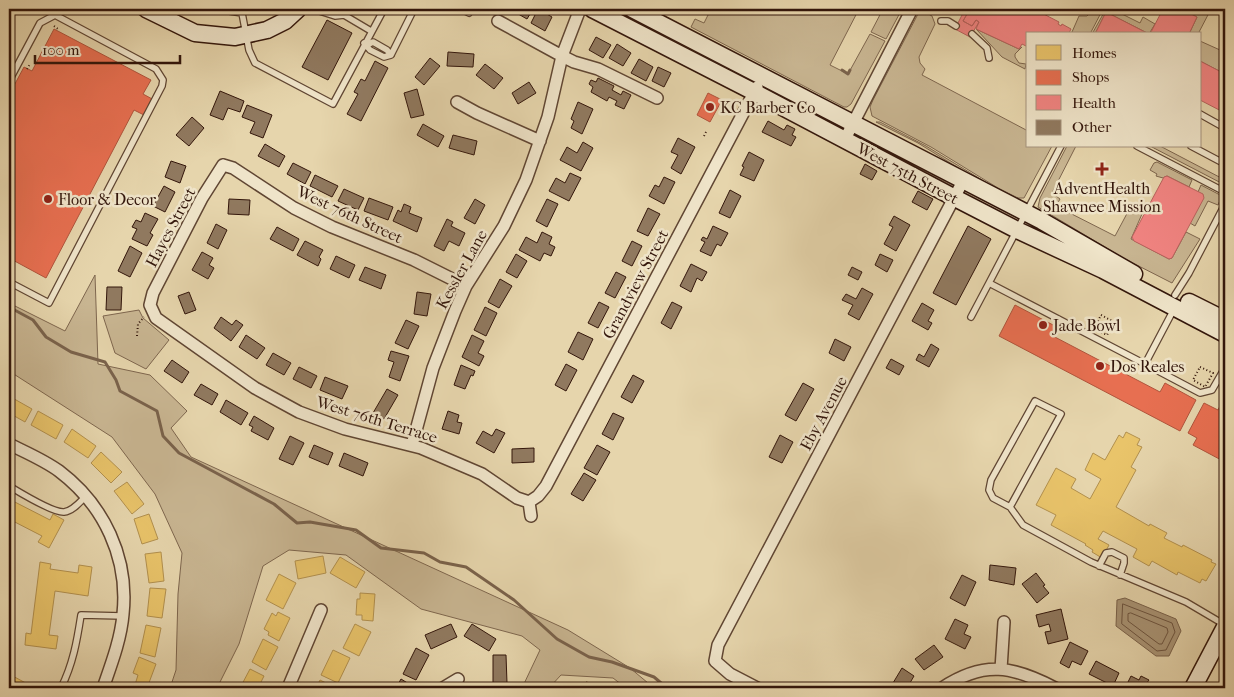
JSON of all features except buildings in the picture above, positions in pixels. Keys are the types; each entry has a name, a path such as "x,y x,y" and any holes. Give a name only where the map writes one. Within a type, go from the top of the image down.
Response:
{"main road":[{"path":"146,9 195,33 216,36 246,36 267,30 285,21 299,9"},
{"name":"West 75th Street","path":"592,9 1017,230 1103,270 1225,320"},
{"name":"West 75th Street","path":"632,9 1026,214 1175,301 1225,334"},
{"path":"1193,688 1225,626"}],"street":[{"name":"Kessler Lane","path":"412,445 443,339 466,286 504,226 526,180 548,117 562,56 580,9"},
{"path":"845,139 912,9"},
{"path":"498,21 574,62 598,69 657,98"},
{"name":"Grandview Street","path":"529,502 538,496 546,486 762,76"},
{"path":"457,102 477,114 540,141"},
{"name":"West 76th Street","path":"222,161 294,208 332,227 414,260 466,286"},
{"name":"Hayes Street","path":"150,305 153,293 222,161"},
{"name":"Eby Avenue","path":"757,688 730,674 715,661 718,645 964,181"},
{"name":"West 76th Terrace","path":"150,305 156,318 170,329 255,388 299,412 345,429 412,445 453,461 482,474 516,498 529,502"},
{"path":"9,444 57,470 86,496 102,516 115,545 120,558 123,580 123,616 113,659 103,688"},
{"path":"529,502 531,516"},
{"path":"288,688 321,610"},
{"path":"1001,668 1004,622"},
{"path":"942,688 964,675 1001,668 1022,673 1055,688"},
{"path":"443,688 458,679"}],"lane":[{"path":"9,81 40,23 55,15 58,9"},
{"path":"216,9 242,13 249,50 255,63 332,104 384,9"},
{"path":"313,9 335,16 344,16"},
{"path":"339,9 344,16 371,31"},
{"path":"344,16 348,9"},
{"path":"366,44 370,50 384,57 391,55 412,14 403,9"},
{"path":"461,9 469,13"},
{"path":"9,282 49,303 162,86 163,80 156,69 55,15"},
{"path":"941,21 948,21 956,26"},
{"path":"972,34 987,48 989,58"},
{"path":"1202,115 1225,128"},
{"path":"971,317 1060,148"},
{"path":"1141,148 1225,192"},
{"path":"1195,148 1225,164"},
{"path":"1145,364 1188,273 1225,204"},
{"path":"989,283 1200,393 1212,390 1223,371"},
{"path":"1010,507 1061,414 1035,401 991,480 990,490 993,498 1010,507 1022,525 1100,566 1186,602 1225,626"},
{"path":"9,486 53,510 64,512 75,507 86,496"},
{"path":"1100,566 1106,553 1112,552 1124,558 1120,575"},
{"path":"61,688 72,664 81,615 123,616"}],"path":[{"path":"54,26 58,29"},
{"path":"27,69 30,64"},
{"path":"704,136 707,130"},
{"path":"1100,315 1114,322 1107,336 1094,329 1100,315"},
{"path":"137,336 138,324 144,317"},
{"path":"1200,367 1212,373 1205,387 1193,380 1200,367"}],"shaded area":[{"path":"711,9 859,9 830,65 848,74 870,34 885,41 851,104 844,107 691,27 695,19 704,23"},
{"path":"883,9 902,9 886,39 871,32"},
{"path":"1094,9 1103,9 1091,32 1072,32 1079,16 1087,16"},
{"path":"1106,9 1112,9 1140,23 1143,17 1155,24 1150,32 1145,32 1106,12 1096,32 1093,32"},
{"path":"1181,9 1205,9 1210,11 1199,32 1190,32 1197,17"},
{"path":"923,11 932,16 935,24 919,57 920,63 925,69 922,75 1026,130 1026,148 1051,148 1024,198 1018,198 998,188 931,147 872,116 870,107 873,100 918,14"},
{"path":"976,29 1019,49 1022,47 1015,54 1015,57 1019,63 1026,64 1025,69 1002,57"},
{"path":"1202,42 1220,50 1221,48 1225,50 1225,74 1202,62"},
{"path":"876,122 880,122 926,146 1019,200 989,187 918,143"},
{"path":"1066,148 1075,148 1052,193 1060,199 1056,206 1115,236 1131,206 1141,211 1142,214 1131,239 1169,259 1172,258 1186,232 1200,239 1172,283 1125,259 1038,207 1040,198"},
{"path":"1154,148 1164,148 1225,180 1225,185"},
{"path":"1157,162 1192,180 1189,187 1167,176 1163,178 1156,176 1157,174 1150,170 1154,163"},
{"path":"1201,185 1220,195 1221,198 1218,205 1208,201 1195,226 1190,223"},
{"path":"95,275 98,364 150,375 187,411 171,428 191,457 568,630 630,668 654,688 626,688 613,678 561,675 549,688 522,688 540,650 522,636 421,609 346,555 289,550 263,566 239,644 217,688 170,688 176,670 178,594 182,553 155,494 112,437 9,371 9,303 65,331"},
{"path":"139,310 143,318 169,340 146,369 115,353 103,316"}],"water":[{"path":"1125,598 1176,619 1181,631 1169,656 1156,656 1116,626 1117,600"}],"waterway":[{"path":"842,70 848,74 850,70"},
{"path":"9,307 33,320 46,337 71,352 105,362 116,380 120,391 157,411 163,436 179,453 274,504 297,523 310,522 356,530 381,548 424,553 440,562 466,567 514,600 557,639 589,657 612,662 654,677 667,688"}],"place":[{"name":"KC Barber Co","path":"710,107"},
{"name":"AdventHealth Shawnee Mission","path":"1102,169"},
{"name":"Floor & Decor","path":"48,199"},
{"name":"Jade Bowl","path":"1043,325"},
{"name":"Dos Reales","path":"1100,366"}]}
